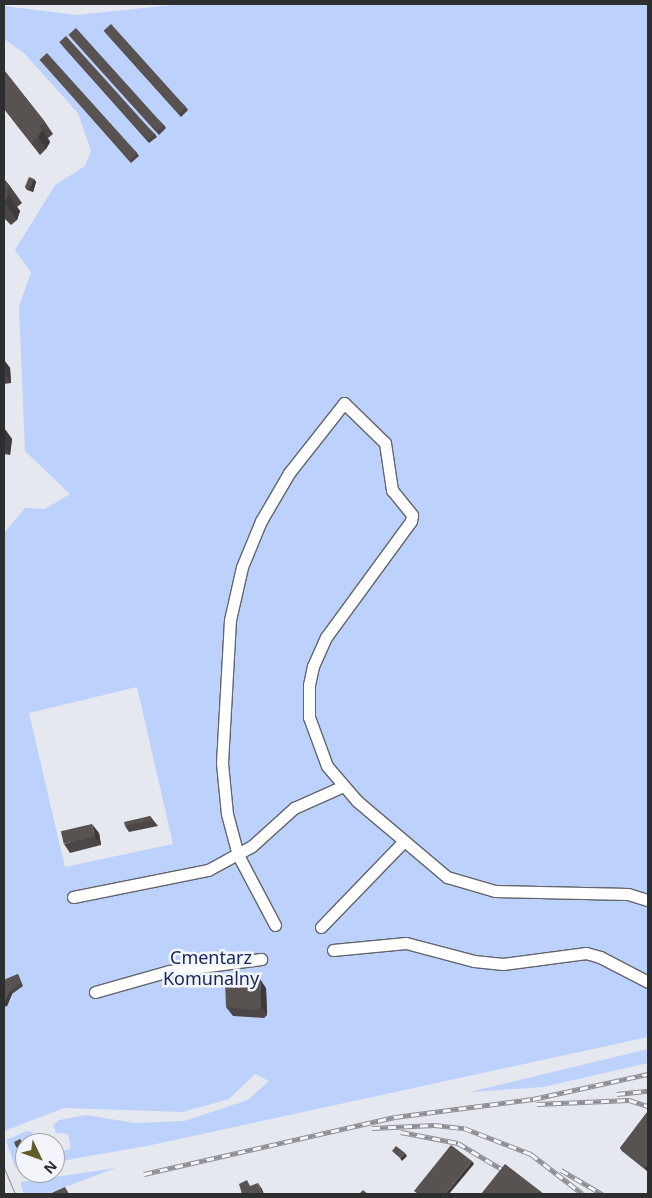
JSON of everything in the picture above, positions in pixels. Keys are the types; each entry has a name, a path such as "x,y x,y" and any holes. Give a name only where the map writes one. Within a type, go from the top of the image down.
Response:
{"street":[{"path":"275,925 238,855 227,814 222,763 234,596 248,549 275,494 344,403 385,443 390,483 412,515 411,521 326,637 313,666 308,704 313,734 323,760 341,786 442,874 472,886 519,892 628,894 648,900"},
{"path":"74,897 189,876 238,855 268,834 294,808 341,786"},
{"path":"320,927 404,842"},
{"path":"332,950 406,943 474,960 503,964 586,953 600,957 648,982"},
{"path":"94,992 169,971 261,959"}],"green space":[{"name":"Cmentarz Komunalny","path":"182,4 648,4 648,1037 147,1146 65,1160 65,1150 71,1149 68,1134 56,1133 53,1125 59,1120 86,1115 135,1123 184,1121 248,1100 269,1081 255,1074 229,1099 183,1112 64,1108 4,1131 4,533 25,508 45,509 70,494 25,451 19,307 31,272 15,250 55,185 85,166 91,151 78,113 24,53 4,39 4,6 76,15","holes":["137,687 173,844 65,867 29,713"]},
{"path":"648,1049 648,1063 543,1087 470,1092"},
{"path":"15,1136 15,1167 6,1140"},
{"path":"116,1168 46,1194 24,1194 21,1186 21,1183 65,1183 65,1176"}],"building":[{"path":"111,24 186,107 179,114 104,31"},
{"path":"76,28 164,125 156,132 69,35"},
{"path":"66,36 154,134 148,140 59,42"},
{"path":"47,53 137,153 130,160 40,60"},
{"path":"4,70 45,122 39,126 42,130 32,143 4,108"},
{"path":"29,177 34,179 30,189 25,187"},
{"path":"4,179 10,186 5,191 8,194 4,204"},
{"path":"150,816 153,820 125,826 124,822"},
{"path":"92,824 95,837 64,844 61,831"},
{"path":"18,974 21,983 10,991 4,1004 4,980"},
{"path":"232,975 256,975 260,979 261,1006 257,1010 226,1007 225,979"},
{"path":"648,1111 648,1164 645,1168 620,1148"},
{"path":"451,1145 472,1161 445,1194 418,1194 414,1191"},
{"path":"396,1146 405,1153 400,1158 392,1151"},
{"path":"505,1164 544,1194 481,1194"},
{"path":"247,1180 250,1186 258,1183 262,1194 242,1194 239,1184"},
{"path":"65,1187 69,1194 49,1194"},
{"path":"363,1190 368,1194 359,1194"}],"tram line":[{"path":"4,1168 15,1194"}],"railway":[{"path":"144,1174 395,1117 533,1099 648,1074"},
{"path":"617,1094 648,1091"},
{"path":"537,1104 629,1100 648,1106"},
{"path":"372,1128 434,1125 464,1128 531,1154 583,1194"},
{"path":"401,1132 458,1143 505,1171"},
{"path":"561,1170 602,1194"}]}
